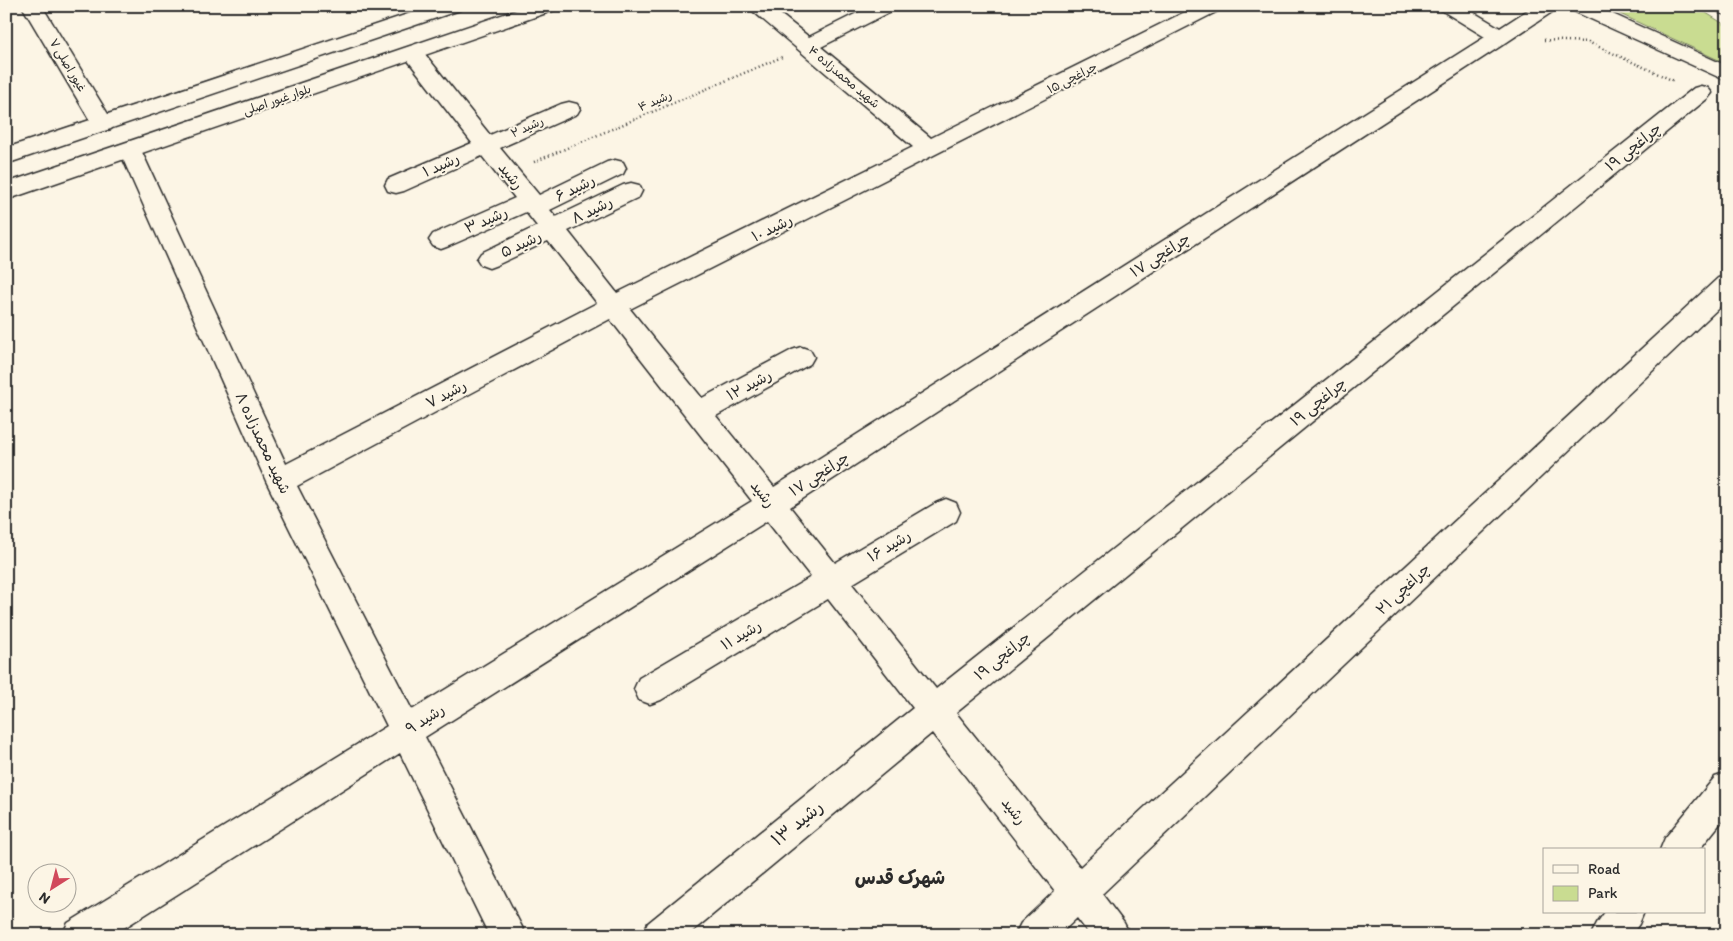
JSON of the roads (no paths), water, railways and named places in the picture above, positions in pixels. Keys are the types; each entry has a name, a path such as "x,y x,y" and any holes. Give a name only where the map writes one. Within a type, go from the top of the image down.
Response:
{"street":[{"name":"غیور اصلی ۷","path":"32,6 103,124"},
{"path":"6,156 453,6"},
{"name":"بلوار غیور اصلی","path":"6,192 548,6"},
{"name":"شهید محمدزاده ۴","path":"757,6 808,46 930,149"},
{"path":"808,46 887,6"},
{"name":"چراغچی ۱۵","path":"930,149 1213,6"},
{"path":"1448,6 1500,37"},
{"name":"چراغچی ۱۷","path":"771,504 1548,6"},
{"path":"1578,6 1727,74"},
{"path":"1723,6 1727,9"},
{"name":"رشید","path":"413,53 1112,935"},
{"name":"چراغچی ۱۹","path":"934,711 1701,92"},
{"name":"رشید ۲","path":"486,145 569,109"},
{"name":"رشید ۱","path":"396,185 486,145"},
{"name":"رشید ۱۰","path":"613,306 930,149"},
{"name":"شهید محمدزاده ۸","path":"130,150 280,482 508,935"},
{"name":"رشید ۶","path":"533,204 615,168"},
{"name":"رشید ۸","path":"553,229 631,191"},
{"name":"رشید ۳","path":"441,240 533,204"},
{"name":"رشید ۵","path":"489,259 553,229"},
{"name":"چراغچی ۲۱","path":"1033,935 1727,285"},
{"name":"رشید ۷","path":"280,482 613,306"},
{"name":"رشید ۱۲","path":"698,413 801,358"},
{"name":"رشید ۹","path":"80,935 771,504"},
{"name":"رشید ۱۶","path":"832,581 946,512"},
{"name":"رشید ۱۱","path":"650,689 832,581"},
{"name":"رشید ۱۳","path":"660,935 934,711"},
{"path":"1679,848 1727,789"},
{"path":"1608,935 1625,914"}],"district":[{"name":"شهرک قدس","path":"900,877"}]}
